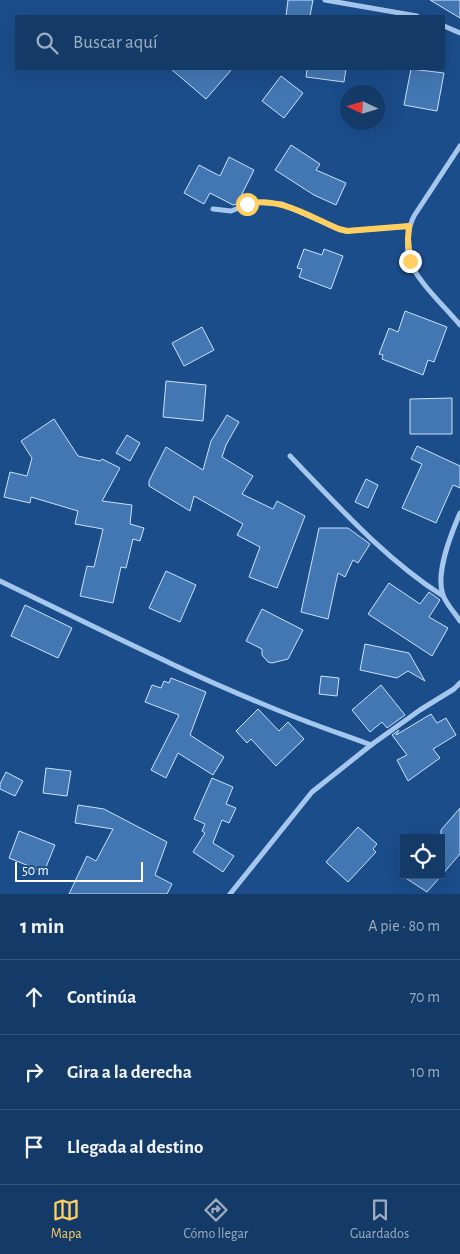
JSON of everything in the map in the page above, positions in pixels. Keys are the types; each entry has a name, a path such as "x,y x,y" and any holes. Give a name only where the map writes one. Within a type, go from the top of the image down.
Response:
{"street":[{"path":"325,0 411,15"},
{"path":"445,26 460,33"},
{"path":"460,146 414,216 409,226 408,239 410,261 423,282 460,325"},
{"path":"213,209 238,210 247,204 255,202 282,204 347,231 409,226"},
{"path":"290,456 349,517 418,580 443,596 460,621"},
{"path":"443,596 440,578 460,513"},
{"path":"0,581 147,652 245,696 300,719 371,745"},
{"path":"230,894 312,792 371,745 420,710 454,690 460,683"}],"building":[{"path":"288,0 313,0 310,15 286,15"},
{"path":"430,0 460,0 460,18"},
{"path":"172,70 231,70 206,99"},
{"path":"307,70 346,70 344,82 306,77"},
{"path":"411,70 444,73 437,111 404,105"},
{"path":"281,76 303,93 284,118 262,101"},
{"path":"291,145 320,164 316,170 346,183 336,205 314,195 275,170"},
{"path":"229,157 254,170 237,204 233,205 210,193 204,204 184,193 199,165 220,176"},
{"path":"304,249 322,255 324,249 343,256 331,289 299,277 302,269 297,268"},
{"path":"405,311 447,327 434,362 428,360 423,375 382,359 383,355 379,354 389,328 398,332"},
{"path":"202,327 214,350 184,366 172,343"},
{"path":"166,381 206,385 203,421 163,417"},
{"path":"452,398 452,434 410,434 410,399"},
{"path":"227,415 239,422 226,445 222,457 253,476 242,494 273,509 277,501 305,516 277,588 249,577 260,547 237,535 243,524 194,496 190,511 149,486 149,481 166,447 203,470 211,441"},
{"path":"54,419 78,456 100,461 102,459 120,468 102,501 132,505 130,524 144,528 140,541 133,539 126,568 121,567 113,603 80,596 87,566 94,567 103,529 75,524 78,511 31,497 30,503 4,497 10,472 27,476 32,458 21,441"},
{"path":"127,435 140,443 130,461 116,453"},
{"path":"417,446 460,466 460,488 453,485 436,523 402,508 422,464 411,459"},
{"path":"366,479 378,485 368,508 355,502"},
{"path":"319,528 348,528 370,544 358,563 353,560 345,577 338,573 328,619 301,612"},
{"path":"166,571 196,585 180,622 149,608"},
{"path":"389,583 420,604 429,592 440,600 429,617 448,628 432,656 368,614"},
{"path":"25,605 72,628 58,658 11,636"},
{"path":"262,609 303,630 288,659 272,663 268,662 262,655 262,649 246,641"},
{"path":"365,644 409,653 425,681 408,671 397,678 360,670"},
{"path":"321,676 339,678 337,696 319,694"},
{"path":"171,678 206,692 190,735 224,757 213,775 178,753 166,778 151,770 179,715 145,702 152,685 161,688 164,681 169,683"},
{"path":"381,685 405,715 387,728 382,722 370,732 352,710"},
{"path":"258,709 279,731 288,722 304,739 276,766 251,739 247,743 236,731"},
{"path":"431,714 437,723 446,718 456,735 433,749 440,758 408,781 397,760 407,755 392,735 399,730 396,735"},
{"path":"46,768 71,771 67,796 43,793"},
{"path":"6,772 23,781 15,796 0,789 0,784"},
{"path":"212,778 233,787 226,804 236,808 229,823 222,820 213,843 234,856 223,872 193,852 205,833 202,831 205,824 194,819"},
{"path":"78,805 104,809 167,842 155,875 172,884 167,894 69,894 87,856 96,861 113,829 75,823"},
{"path":"460,808 460,854 445,871 445,834 441,834 441,830"},
{"path":"358,827 377,844 373,849 376,852 348,882 326,862"},
{"path":"19,831 55,845 44,872 9,858"},
{"path":"407,879 438,879 427,892"}],"route":[{"path":"247,204 255,202 282,204 347,231 409,226 410,261"}]}
